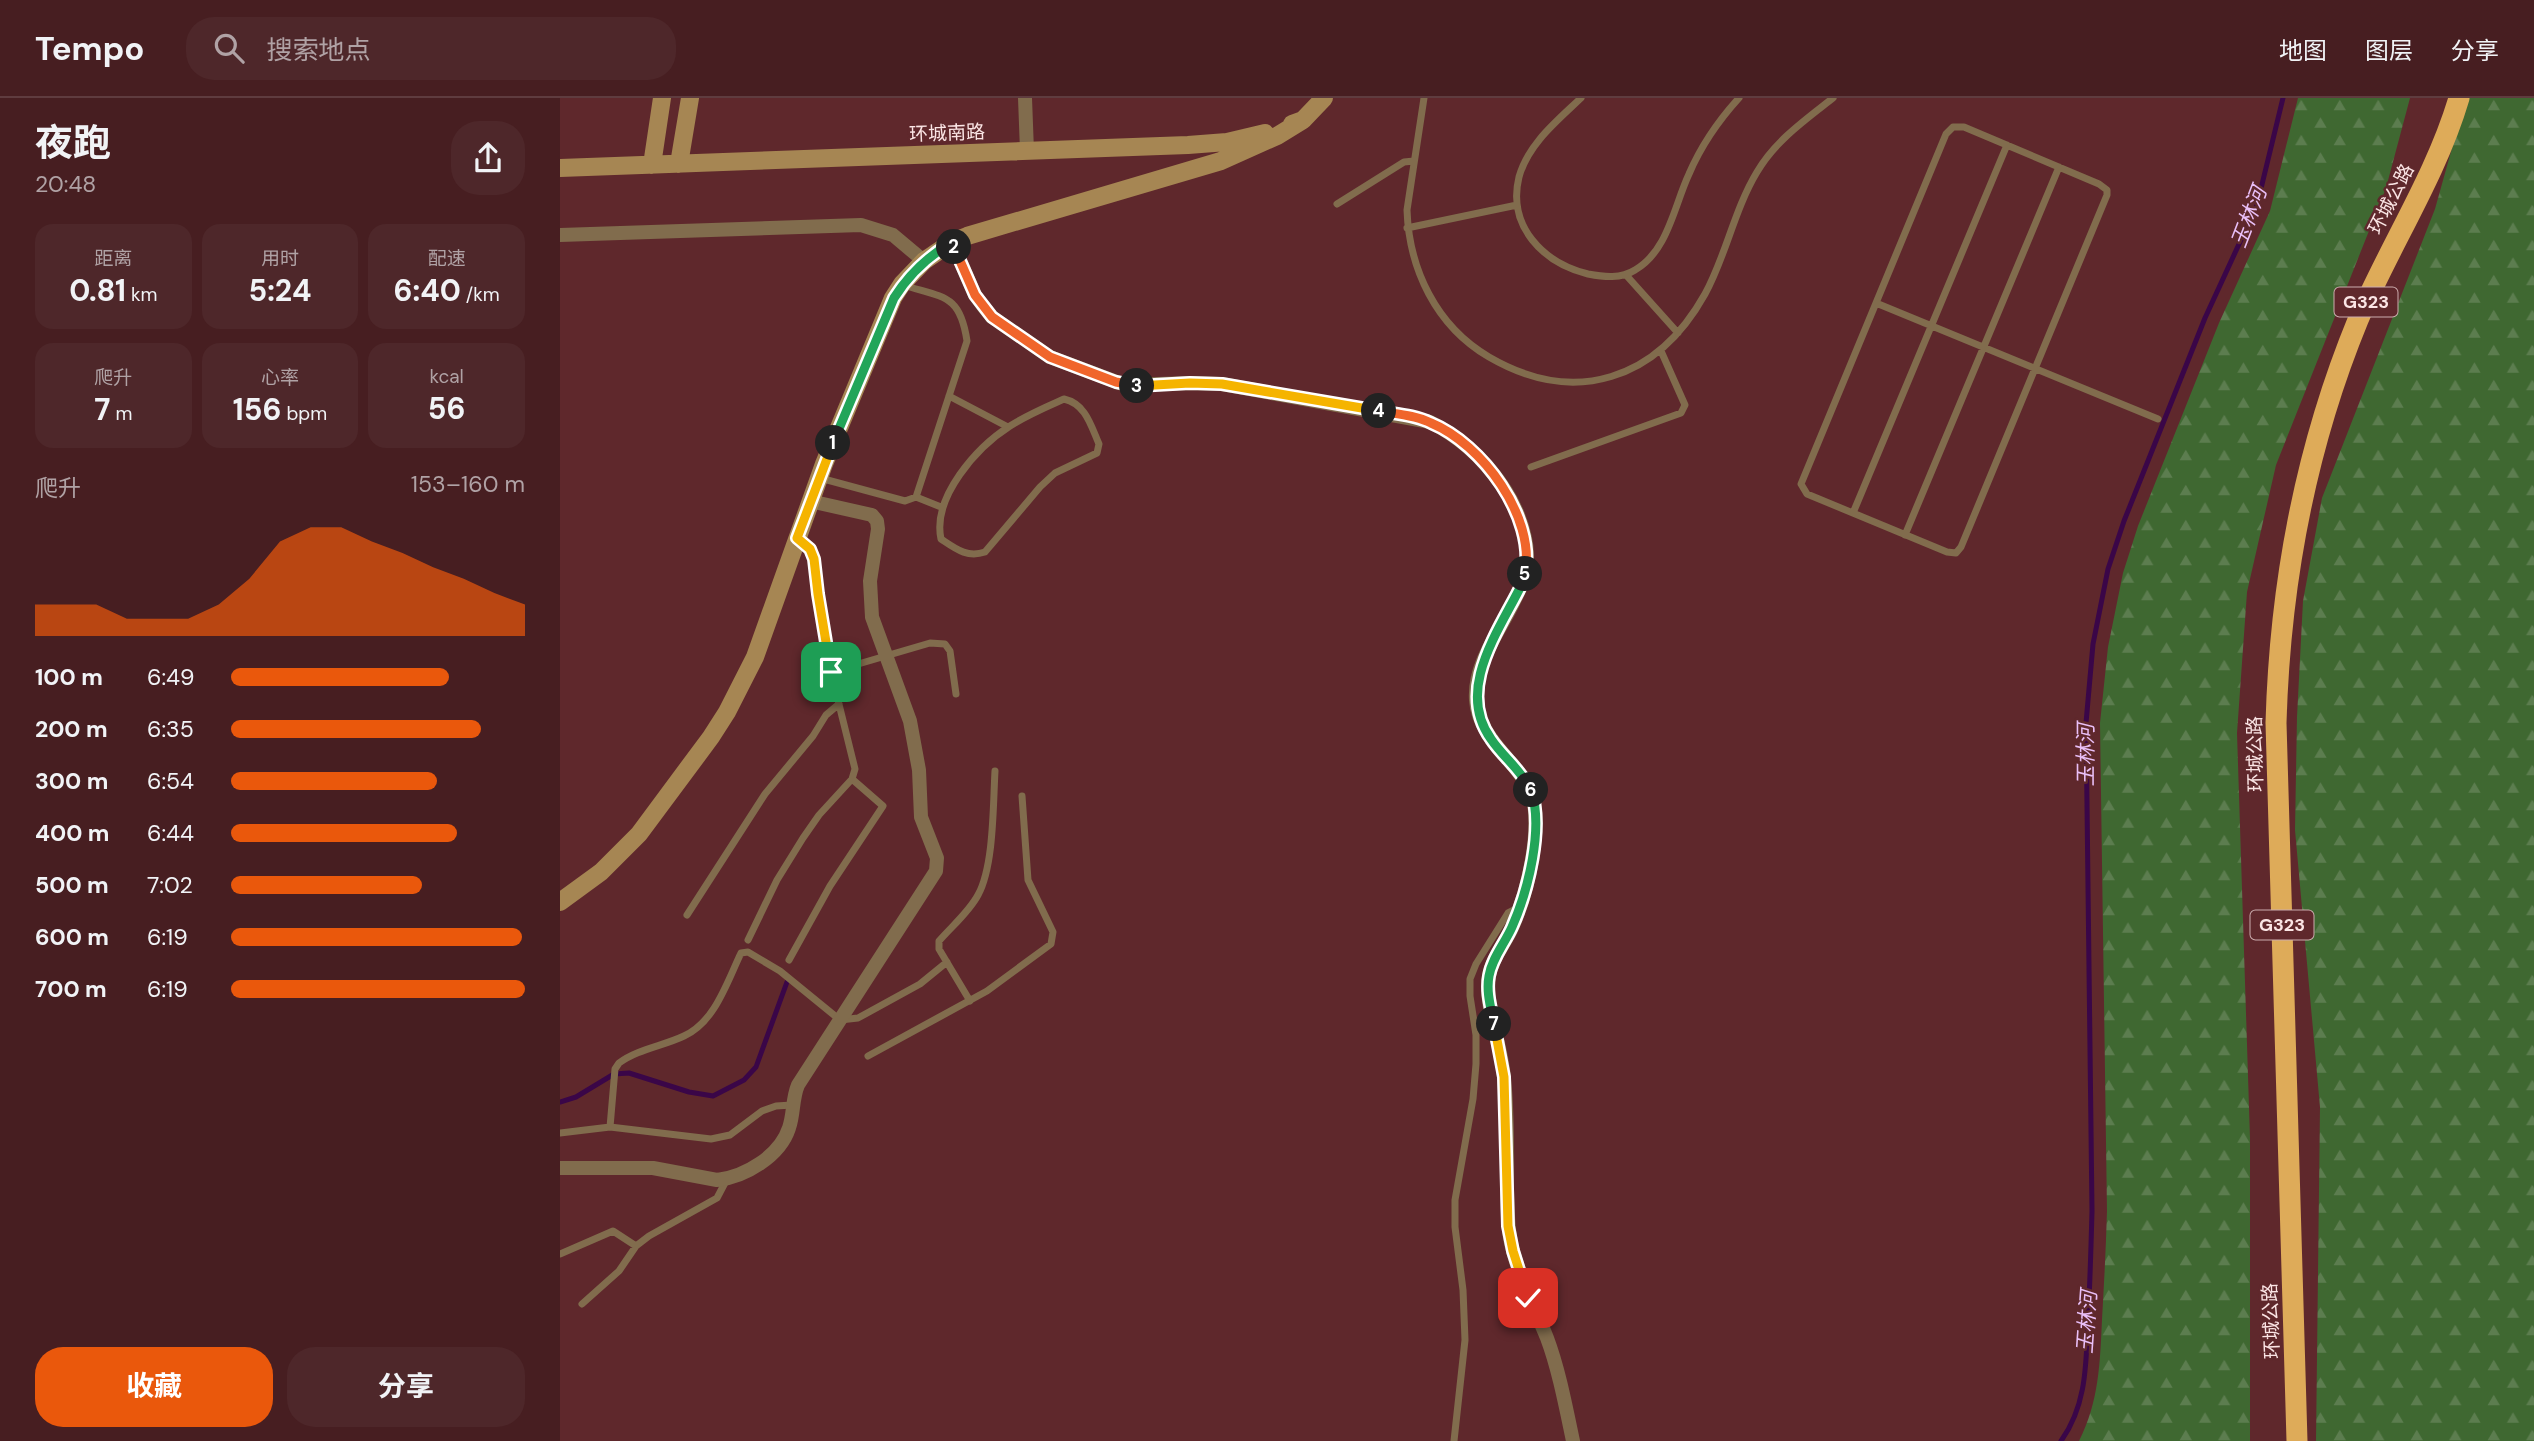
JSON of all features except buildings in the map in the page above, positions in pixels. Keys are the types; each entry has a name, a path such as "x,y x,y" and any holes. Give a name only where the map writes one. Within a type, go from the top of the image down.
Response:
{"highway":[{"name":"环城公路","path":"2297,1441 2276,723 2281,631 2288,574 2303,495 2324,414 2372,288 2419,195 2447,133 2459,98"}],"main road":[{"path":"652,165 662,98"},
{"path":"679,164 690,98"},
{"name":"环城南路","path":"560,169 1188,145 1246,138 1303,120 1324,98"},
{"path":"560,902 621,854 656,813 711,737 737,694 755,657 819,477 887,313 902,284 924,261 952,242 1191,170 1250,149 1303,120"},
{"path":"1188,145 1195,148 1199,156 1198,164 1191,170"}],"street":[{"path":"1025,98 1027,151"},
{"path":"560,235 861,225 894,234 924,261"},
{"path":"952,242 982,306 992,317 1039,350 1063,362 1125,385 1222,384 1412,417 1446,430 1473,452 1516,511 1527,546 1526,567 1522,584 1482,666 1476,688 1478,711 1485,731 1524,779 1533,799 1535,828 1527,881 1520,906 1488,978 1489,999 1504,1077 1508,1226 1523,1283 1549,1345 1573,1441"},
{"path":"560,1168 653,1168 717,1180 727,1179 750,1169 777,1150 790,1127 792,1105 798,1085 936,871 938,864 921,817 919,770 910,721 876,632 870,601 877,521 872,515 810,501"}],"lane":[{"path":"1424,98 1407,210 1407,228 1421,280 1440,313 1469,343 1503,365 1540,378 1575,382 1626,372 1661,351 1678,333 1709,285 1757,172 1788,134 1833,98"},
{"path":"1581,98 1545,132 1529,154 1519,178 1517,205 1525,231 1550,258 1570,268 1604,277 1626,275 1644,263 1658,246 1702,148 1739,98"},
{"path":"1953,127 1964,127 2059,167 2104,186 2108,195 1959,551 1952,553 1807,494 1801,484 1949,130 1953,127"},
{"path":"1853,513 2007,145"},
{"path":"1337,204 1404,162 1414,161"},
{"path":"1905,535 2059,167"},
{"path":"1407,228 1517,205"},
{"path":"1626,275 1678,333"},
{"path":"902,284 947,299 956,305 967,341 916,497"},
{"path":"1876,303 2158,419"},
{"path":"1531,467 1681,413 1685,405 1661,351"},
{"path":"949,396 1008,427"},
{"path":"1064,399 1074,401 1083,410 1099,444 1097,453 1055,473 985,552 975,555 963,553 941,539 939,530 942,506 959,475 1008,427 1064,399"},
{"path":"819,477 905,501 916,497 942,506"},
{"path":"748,940 777,880 803,838 819,815 852,779 855,769 831,672 814,559 810,549 797,538"},
{"path":"831,672 930,643 945,644 950,651 956,694"},
{"path":"687,915 765,794 813,736 826,715 839,704"},
{"path":"970,1001 939,949 939,941 973,903 983,882 995,771"},
{"path":"789,960 830,886 883,806 852,779"},
{"path":"868,1056 970,1001 1051,944 1053,932 1028,880 1022,796"},
{"path":"1454,1441 1465,1340 1455,1200 1473,1099 1476,1064 1470,979 1475,964 1508,913 1520,906"},
{"path":"610,1127 615,1069 618,1063 685,1036 700,1027 711,1014 741,953 748,952 780,971 840,1020 858,1018 920,984 947,962"},
{"path":"560,1133 610,1127 711,1139 730,1135 762,1111 776,1105 792,1105"},
{"path":"582,1304 618,1271 636,1245 717,1198 727,1179"},
{"path":"560,1254 612,1231 636,1245"}],"green space":[{"path":"2298,98 2410,98 2386,188 2276,465 2247,592 2237,733 2250,1138 2250,1441 2079,1441 2095,1397 2106,1239 2100,723 2108,647 2123,573 2138,526 2219,323 2270,211"},
{"path":"2466,98 2534,98 2534,1441 2316,1441 2320,1107 2295,830 2303,601 2322,498 2435,209"}],"waterway":[{"name":"玉林河","path":"2061,1441 2076,1413 2084,1383 2090,1279 2092,1211 2086,723 2093,644 2108,569 2124,521 2205,318 2257,205 2283,98"},
{"path":"560,1102 576,1097 614,1074 629,1073 689,1092 713,1096 744,1080 756,1067 787,982"}],"route":[{"path":"831,672 814,559 810,549 797,538 824,464 894,298 912,272 952,242 982,306 992,317 1050,357 1125,385 1222,384 1412,417 1430,422 1460,440 1485,465 1506,494 1519,519 1527,546 1522,584 1482,666 1476,699 1485,731 1528,785 1535,814 1532,854 1520,906 1488,978 1489,999 1504,1077 1509,1234 1528,1298"}]}
